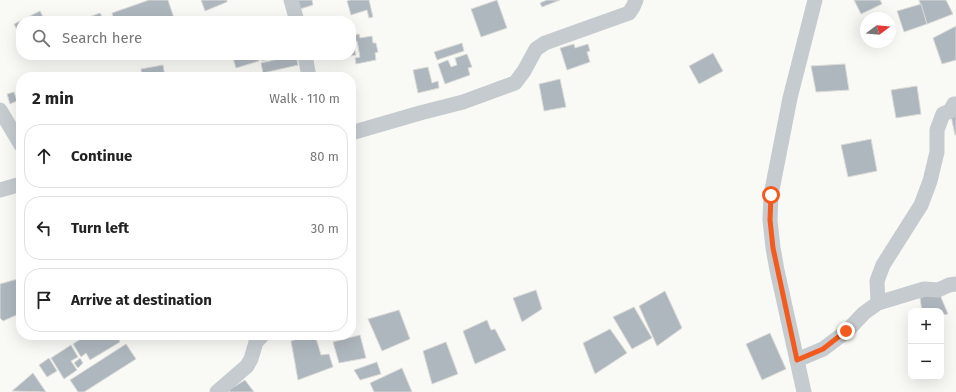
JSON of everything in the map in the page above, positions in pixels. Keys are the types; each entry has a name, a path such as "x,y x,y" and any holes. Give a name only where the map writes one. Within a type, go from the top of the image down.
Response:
{"street":[{"path":"291,0 296,16"},
{"path":"356,132 463,102 515,83 524,71 536,49 545,43 629,13 634,7 636,0"},
{"path":"804,392 773,248 770,220 771,195 790,98 814,0"},
{"path":"306,60 308,72"},
{"path":"878,303 877,281 883,265 921,205 930,181 937,152 937,130 943,114 950,110 954,104 956,104"},
{"path":"0,110 16,137"},
{"path":"0,190 16,185"},
{"path":"797,360 823,349 846,331 864,313 878,303 924,289 938,290 949,285 956,284"},
{"path":"217,392 247,366 258,340"}],"building":[{"path":"149,0 168,0 173,16 113,16 112,13"},
{"path":"201,0 227,0 227,2 205,11"},
{"path":"297,0 312,0 313,5 300,9"},
{"path":"369,0 373,17 369,18 367,10 351,15 347,1"},
{"path":"497,0 507,28 481,37 471,9"},
{"path":"547,0 560,0 542,7 540,3"},
{"path":"854,0 880,0 882,4 865,12 860,12"},
{"path":"919,0 946,0 953,14 927,24"},
{"path":"921,4 927,24 904,32 897,11"},
{"path":"40,11 42,16 30,16"},
{"path":"100,13 102,16 92,16"},
{"path":"956,26 956,60 942,64 933,38"},
{"path":"359,34 360,38 372,36 373,43 376,43 378,52 375,53 376,60 356,64 356,58 360,57 356,35"},
{"path":"462,43 464,51 437,60 434,52"},
{"path":"574,44 575,48 588,44 590,51 587,52 590,62 567,70 560,48"},
{"path":"713,53 723,71 699,84 689,66"},
{"path":"467,54 472,67 468,68 470,75 445,84 438,64 448,60 451,67 457,65 455,58"},
{"path":"234,60 259,61 236,68"},
{"path":"274,60 297,60 298,65 263,72 261,63"},
{"path":"845,64 849,90 816,92 811,66"},
{"path":"163,65 164,72 141,72 141,69"},
{"path":"428,67 432,83 438,81 439,88 418,93 413,70"},
{"path":"560,79 566,107 544,111 539,84"},
{"path":"917,86 921,114 896,118 891,90"},
{"path":"14,92 16,101 10,104 7,94"},
{"path":"956,109 956,135 955,135 950,111"},
{"path":"871,139 877,171 848,177 841,145"},
{"path":"16,279 16,315 3,321 0,318 0,284"},
{"path":"536,290 542,309 522,322 513,298"},
{"path":"938,290 948,314 944,315 944,308 922,308 920,298"},
{"path":"665,291 682,328 657,346 639,306"},
{"path":"634,307 652,338 632,349 613,317"},
{"path":"399,310 410,339 382,351 368,319"},
{"path":"487,320 491,330 495,329 506,350 475,364 463,331"},
{"path":"610,329 627,353 595,374 583,343"},
{"path":"770,333 786,369 762,380 746,344"},
{"path":"360,335 366,358 339,363 333,342 341,340 356,340 356,336"},
{"path":"79,340 119,340 120,342 90,360 86,353 81,357 73,344"},
{"path":"316,340 321,355 329,354 333,367 298,380 291,341"},
{"path":"446,342 458,374 432,384 423,351"},
{"path":"126,344 136,359 84,392 78,392 70,380"},
{"path":"71,345 78,357 71,361 77,370 64,379 51,358"},
{"path":"49,358 57,371 47,377 39,365"},
{"path":"80,358 83,363 78,368 74,363"},
{"path":"377,362 381,374 360,380 354,370"},
{"path":"402,368 412,392 374,392 370,383"},
{"path":"33,373 46,392 12,391"},
{"path":"245,380 254,392 230,392 229,390"}],"route":[{"path":"771,195 770,220 773,248 797,360 823,349 846,331"}]}
